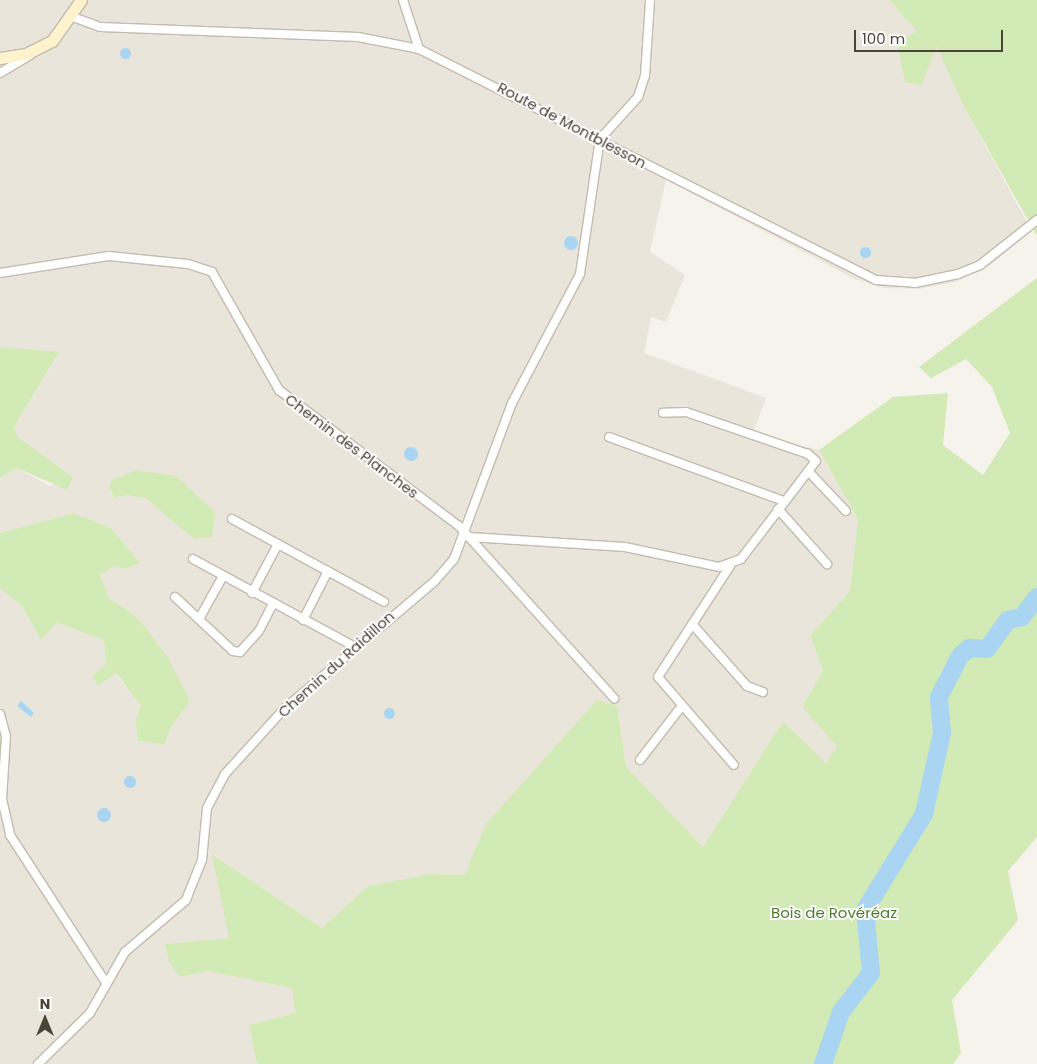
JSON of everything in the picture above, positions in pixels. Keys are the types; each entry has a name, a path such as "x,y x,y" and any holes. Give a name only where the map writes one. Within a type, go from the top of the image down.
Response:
{"street":[{"path":"0,74 52,41 73,18 81,0"},
{"path":"403,0 419,48"},
{"path":"600,140 638,97 645,76 650,0"},
{"name":"Route de Montblesson","path":"73,18 100,27 358,37 419,48 600,140 808,250 876,280 915,283 958,274 980,265 1037,220"},
{"path":"0,58 36,50"},
{"name":"Chemin du Raidillon","path":"38,1064 80,1025 125,952 172,916 191,892 204,853 207,808 219,782 284,709 442,574 468,535 512,403 580,274 600,140"},
{"name":"Chemin des Planches","path":"0,273 118,257 188,264 212,272 228,294 272,382 292,404 468,535"},
{"path":"663,413 686,412 808,454 816,461 778,509 750,550 730,566 658,677 680,707 734,765"},
{"path":"609,437 784,501"},
{"path":"808,471 846,511"},
{"path":"778,509 827,564"},
{"path":"232,519 384,602"},
{"path":"468,535 625,547 730,566"},
{"path":"468,535 614,698"},
{"path":"252,593 278,544"},
{"path":"193,559 252,593 355,647"},
{"path":"303,620 328,571"},
{"path":"199,619 223,576"},
{"path":"175,597 240,652 259,631 273,604"},
{"path":"692,624 747,686 762,692"},
{"path":"640,760 680,707"},
{"path":"0,714 6,736 2,799 10,835 106,983"}],"shaded area":[{"path":"0,0 889,0 917,31 937,45 962,103 1032,231 990,265 955,282 918,289 884,288 855,279 666,180 650,252 685,275 666,322 651,317 644,353 766,398 753,433 819,450 858,519 850,591 810,636 823,670 802,706 837,746 826,763 783,721 703,847 626,767 617,706 485,825 465,875 431,874 368,886 322,928 213,854 230,938 166,944 181,977 208,971 292,988 295,1013 249,1025 257,1064 0,1064 0,588 22,606 41,640 56,623 104,640 106,665 92,676 98,686 115,673 141,706 136,719 165,744 170,728 190,701 137,617 109,598 100,575 115,565 126,569 140,563 111,528 74,513 0,533 0,477 17,468 50,486 73,477 18,437 14,427 59,353 0,347","holes":["136,470 194,539 145,498 125,495 115,498"]}],"green space":[{"path":"889,0 1037,0 1037,236 962,103 937,46 921,85 905,82 897,43 917,31"},
{"name":"Bois de Rovéréaz","path":"1037,278 1037,837 1008,871 1018,920 952,1000 961,1053 953,1064 257,1064 249,1025 295,1013 292,988 208,971 180,977 169,961 165,944 229,938 212,854 322,928 368,886 431,874 465,875 485,825 597,700 617,706 626,767 703,847 783,721 826,763 837,746 802,707 823,670 810,636 850,591 858,519 819,450 893,397 948,393 943,445 983,475 1010,433 992,387 966,359 931,378 919,367"},
{"path":"0,347 59,352 14,427 18,437 73,477 67,490 17,468 0,477"},
{"path":"136,470 176,476 215,512 212,537 194,539 145,498 125,495 115,498 109,487 112,480"},
{"path":"74,513 111,528 140,563 126,569 115,566 100,575 109,598 137,617 167,656 190,701 170,728 165,744 138,741 136,719 141,706 116,673 98,686 92,676 106,664 104,640 57,623 41,640 22,606 0,588 0,533"}],"water":[{"path":"123,48 127,48 130,53 129,57 123,58 120,55 120,51"},
{"path":"571,236 576,238 578,243 576,248 571,250 566,248 564,243 566,238"},
{"path":"865,246 871,252 865,258 859,252"},
{"path":"408,447 414,447 418,454 414,461 408,461 404,457 404,451"},
{"path":"21,701 34,713 31,717 17,706"},
{"path":"389,707 395,713 389,719 383,713"},
{"path":"128,776 132,776 136,782 132,788 128,788 124,784 124,780"},
{"path":"101,808 107,808 111,815 107,822 101,822 97,818 97,812"}],"waterway":[{"path":"823,1064 841,1012 871,973 865,910 924,814 942,733 939,697 960,656 969,648 987,649 1008,620 1022,617 1037,597"}]}
